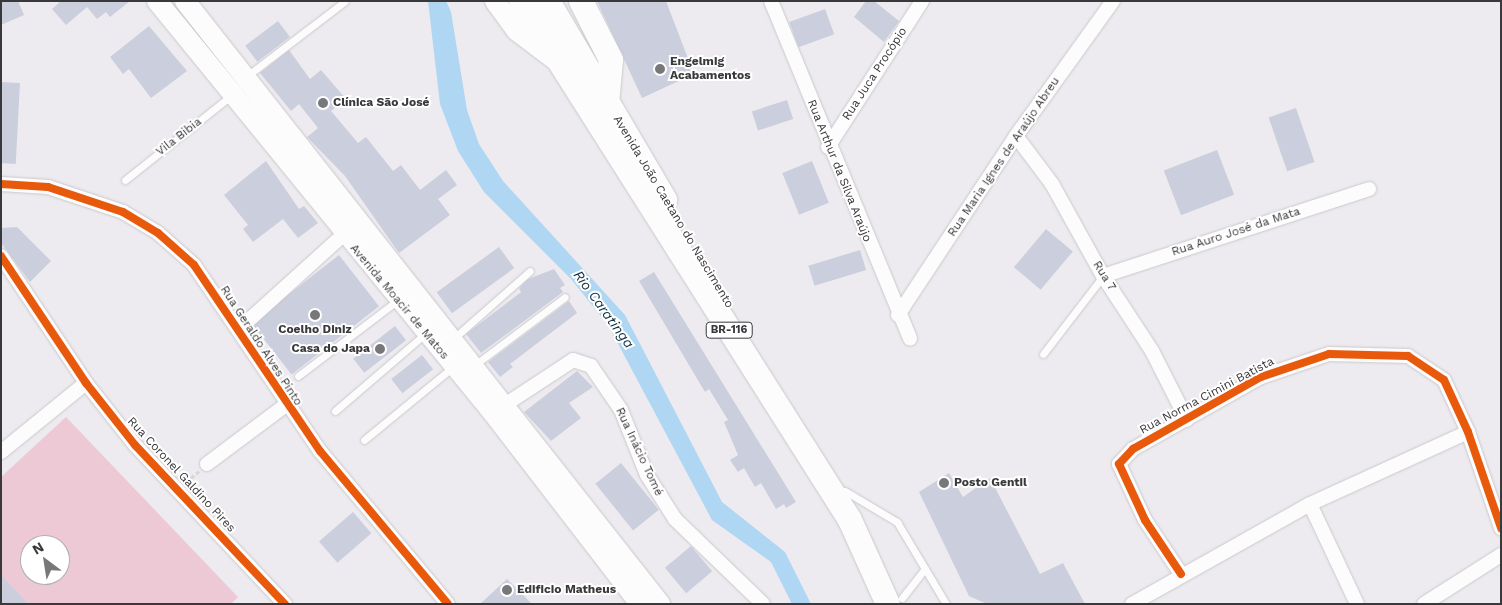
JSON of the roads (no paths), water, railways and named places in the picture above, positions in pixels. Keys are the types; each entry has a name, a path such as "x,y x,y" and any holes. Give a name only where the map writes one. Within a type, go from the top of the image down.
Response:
{"highway":[{"name":"Avenida João Caetano do Nascimento","path":"521,1 558,62 846,512 898,602"},
{"name":"Avenida João Caetano do Nascimento","path":"548,1 608,104 845,492 898,602"},
{"path":"581,1 611,60 608,104"}],"main road":[{"name":"Avenida Moacir de Matos","path":"157,1 213,54 244,78 399,299 454,366 500,408 660,604"},
{"name":"Avenida Moacir de Matos","path":"185,1 232,95 351,229 476,364 500,408 640,604"},
{"name":"Avenida João Caetano do Nascimento","path":"495,1 517,31 558,62"}],"street":[{"name":"Rua Arthur da Silva Araújo","path":"771,1 828,147 910,339"},
{"name":"Rua Juca Procópio","path":"828,147 922,1"},
{"name":"Rua Maria Ignes de Araújo Abreu","path":"898,314 1016,136 1113,1"},
{"name":"Rua 7","path":"1016,136 1052,184 1103,276 1152,351 1187,420"},
{"name":"Rua Geraldo Alves Pinto","path":"1,184 23,183 86,198 158,233 194,266 239,329 286,404 448,604"},
{"name":"Rua Auro José da Mata","path":"1103,276 1369,188"},
{"path":"239,329 351,229"},
{"name":"Rua Coronel Galdino Pires","path":"1,256 86,383 176,490 285,604"},
{"name":"Rua Norma Cimini Batista","path":"1181,574 1146,520 1119,464 1133,449 1297,361 1329,354 1387,352 1408,356 1444,380 1468,432 1501,528"},
{"name":"Rua Inácio Tomé","path":"500,408 573,360 591,366 614,397 647,475 675,519 763,604"},
{"path":"1,452 86,383"},
{"path":"207,464 286,404"},
{"path":"1132,604 1181,574 1310,504 1468,432"},
{"path":"1310,504 1357,604"},
{"path":"1424,604 1499,558"}],"lane":[{"path":"244,78 345,1"},
{"name":"Vila Bibia","path":"126,180 232,95"},
{"path":"453,338 530,272"},
{"path":"1043,354 1103,276"},
{"path":"476,364 565,297"},
{"path":"298,376 399,299"},
{"path":"335,411 426,332"},
{"path":"364,440 454,366"},
{"path":"845,492 890,515 946,604"},
{"path":"898,602 925,569"}],"water":[{"name":"Rio Caratinga","path":"428,1 446,1 451,12 467,110 479,144 503,181 625,315 722,502 785,552 811,604 792,604 771,562 712,520 608,325 571,279 484,192 458,151 440,104"}],"place":[{"name":"Engelmig Acabamentos","path":"660,69"},
{"name":"Clínica São José","path":"323,103"},
{"name":"Coelho Diniz","path":"315,315"},
{"name":"Casa do Japa","path":"380,349"},
{"name":"Posto Gentil","path":"944,483"},
{"name":"Edificio Matheus","path":"507,590"}]}
